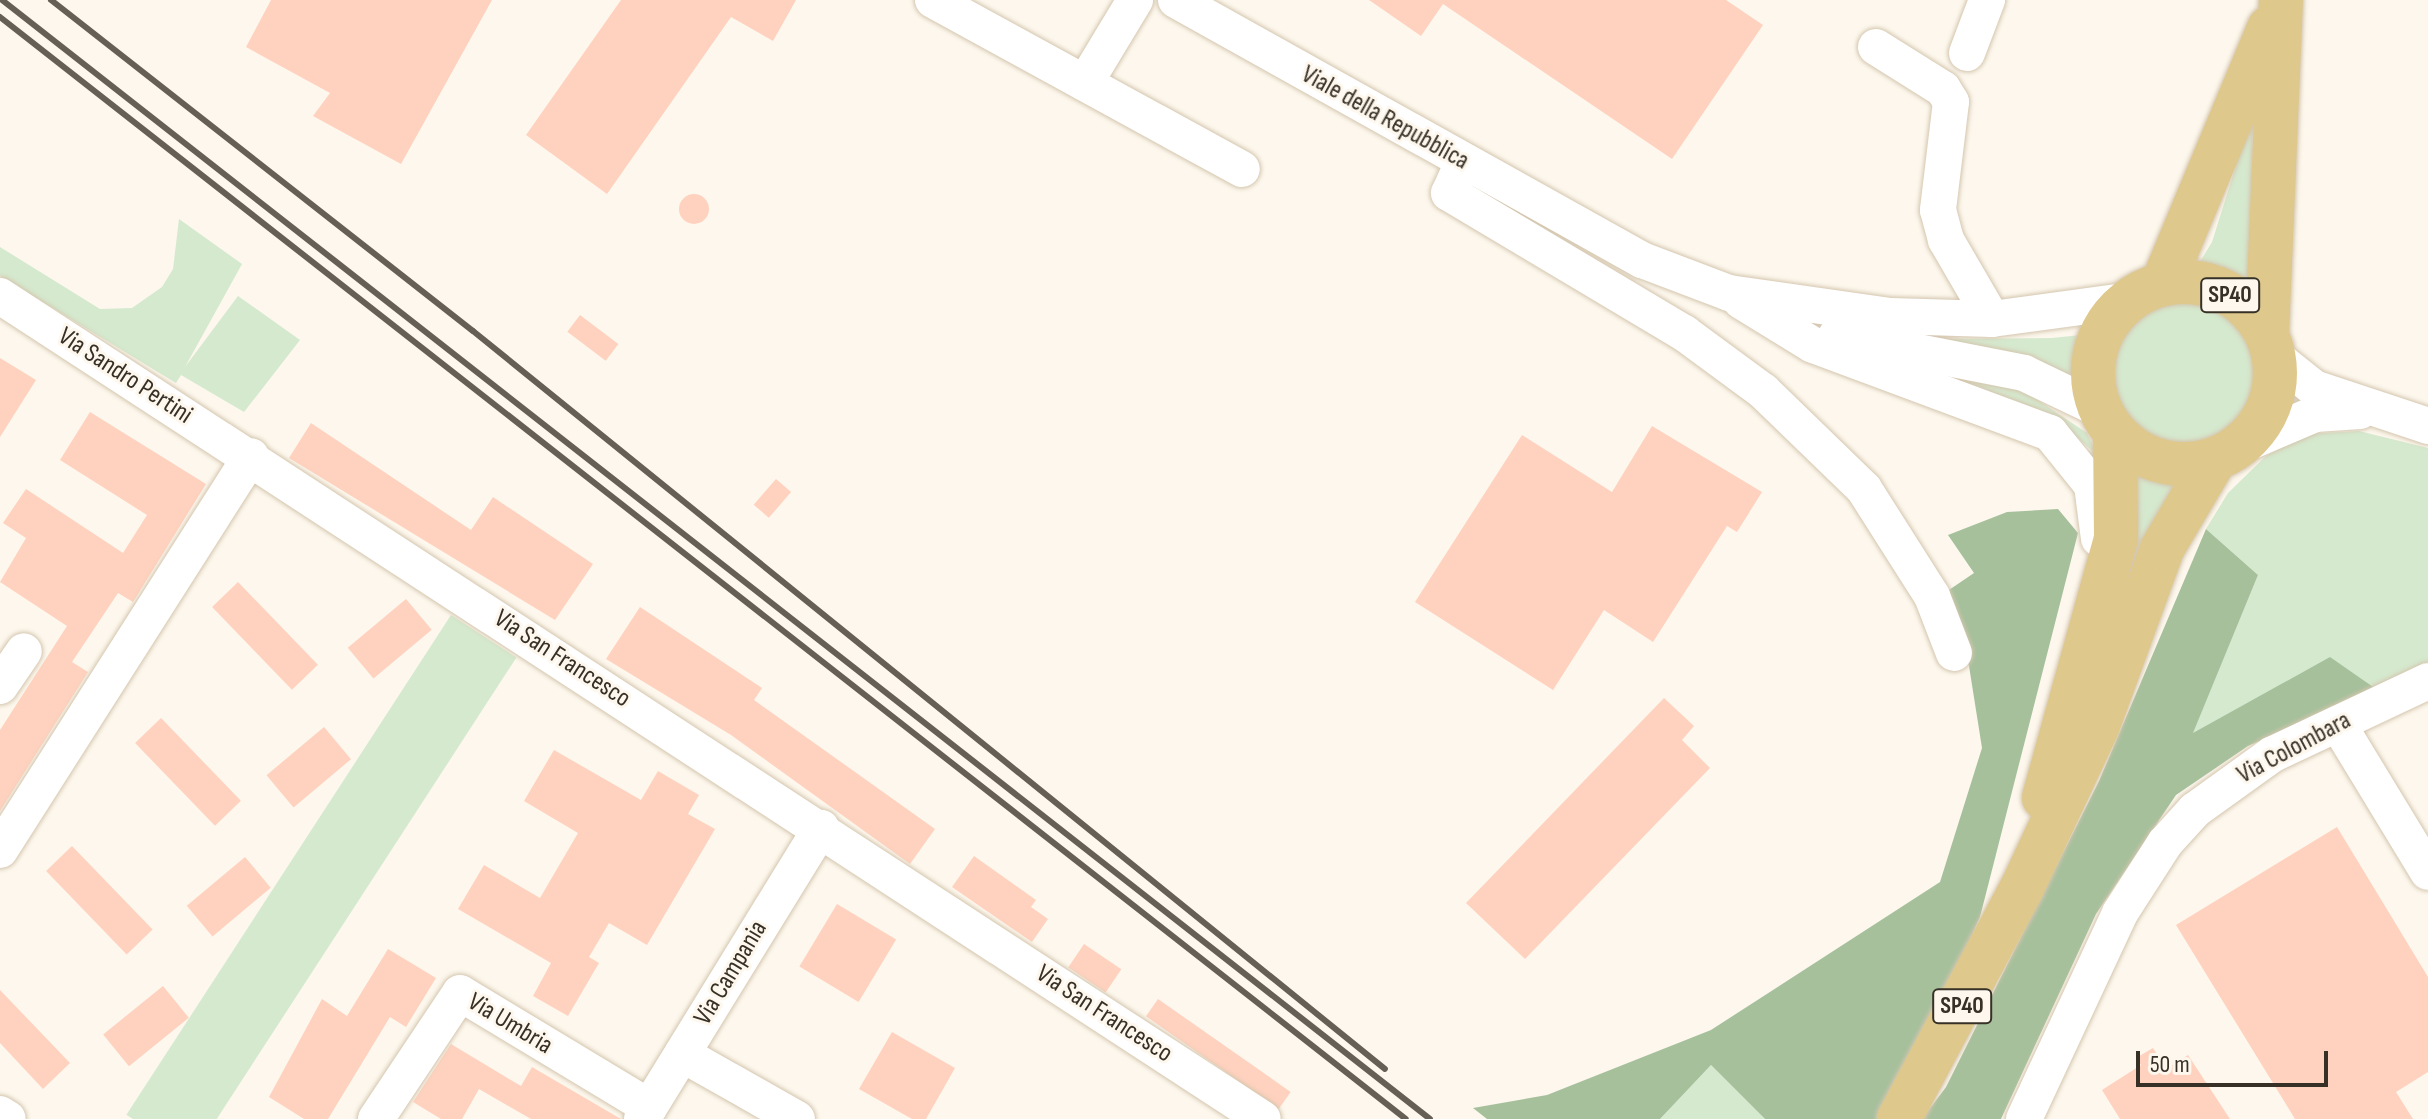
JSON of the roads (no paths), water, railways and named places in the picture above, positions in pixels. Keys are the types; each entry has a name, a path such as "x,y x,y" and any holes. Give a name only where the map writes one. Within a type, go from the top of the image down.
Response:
{"main road":[{"name":"SP40","path":"2021,890 2116,539 2107,422 2094,350 2144,292 2281,0"},
{"name":"SP40","path":"1899,1119 2021,890 2097,728 2162,549 2227,453 2269,406 2281,0"},
{"name":"SP40","path":"2144,292 2223,290 2270,344"},
{"path":"2107,422 2161,462 2227,453"}],"street":[{"path":"933,0 1242,169"},
{"path":"1085,83 1135,0"},
{"name":"Viale della Repubblica","path":"1176,0 1642,260 1729,293"},
{"path":"1967,53 1987,0"},
{"path":"1876,47 1943,89 1951,102 1938,210 1946,240 1992,319"},
{"path":"1463,162 1449,193 1628,297 1763,391 1864,489 1932,596 1954,653"},
{"path":"1628,297 1642,260"},
{"path":"1729,293 1890,316 1992,319 2144,292"},
{"path":"1729,293 1787,329 2067,445 2099,510 2100,607"},
{"name":"Via Sandro Pertini","path":"0,296 251,456"},
{"path":"1787,329 2024,373 2107,422"},
{"path":"2270,344 2314,388 2385,409 2428,426"},
{"path":"2227,453 2315,414 2385,409"},
{"path":"0,850 251,456"},
{"name":"Via San Francesco","path":"251,456 1263,1119"},
{"path":"0,686 24,651"},
{"name":"Via Colombara","path":"2024,1119 2120,913 2142,873 2195,810 2273,754 2428,681"},
{"path":"2338,724 2428,872"},
{"name":"Via Campania","path":"646,1113 821,828"},
{"name":"Via Umbria","path":"376,1119 460,993 646,1113"},
{"path":"682,1054 797,1119"},
{"path":"0,1114 8,1119"}],"railway":[{"path":"2,0 1430,1119"},
{"path":"51,0 473,331 1385,1069"},
{"path":"0,17 1406,1119"}]}
